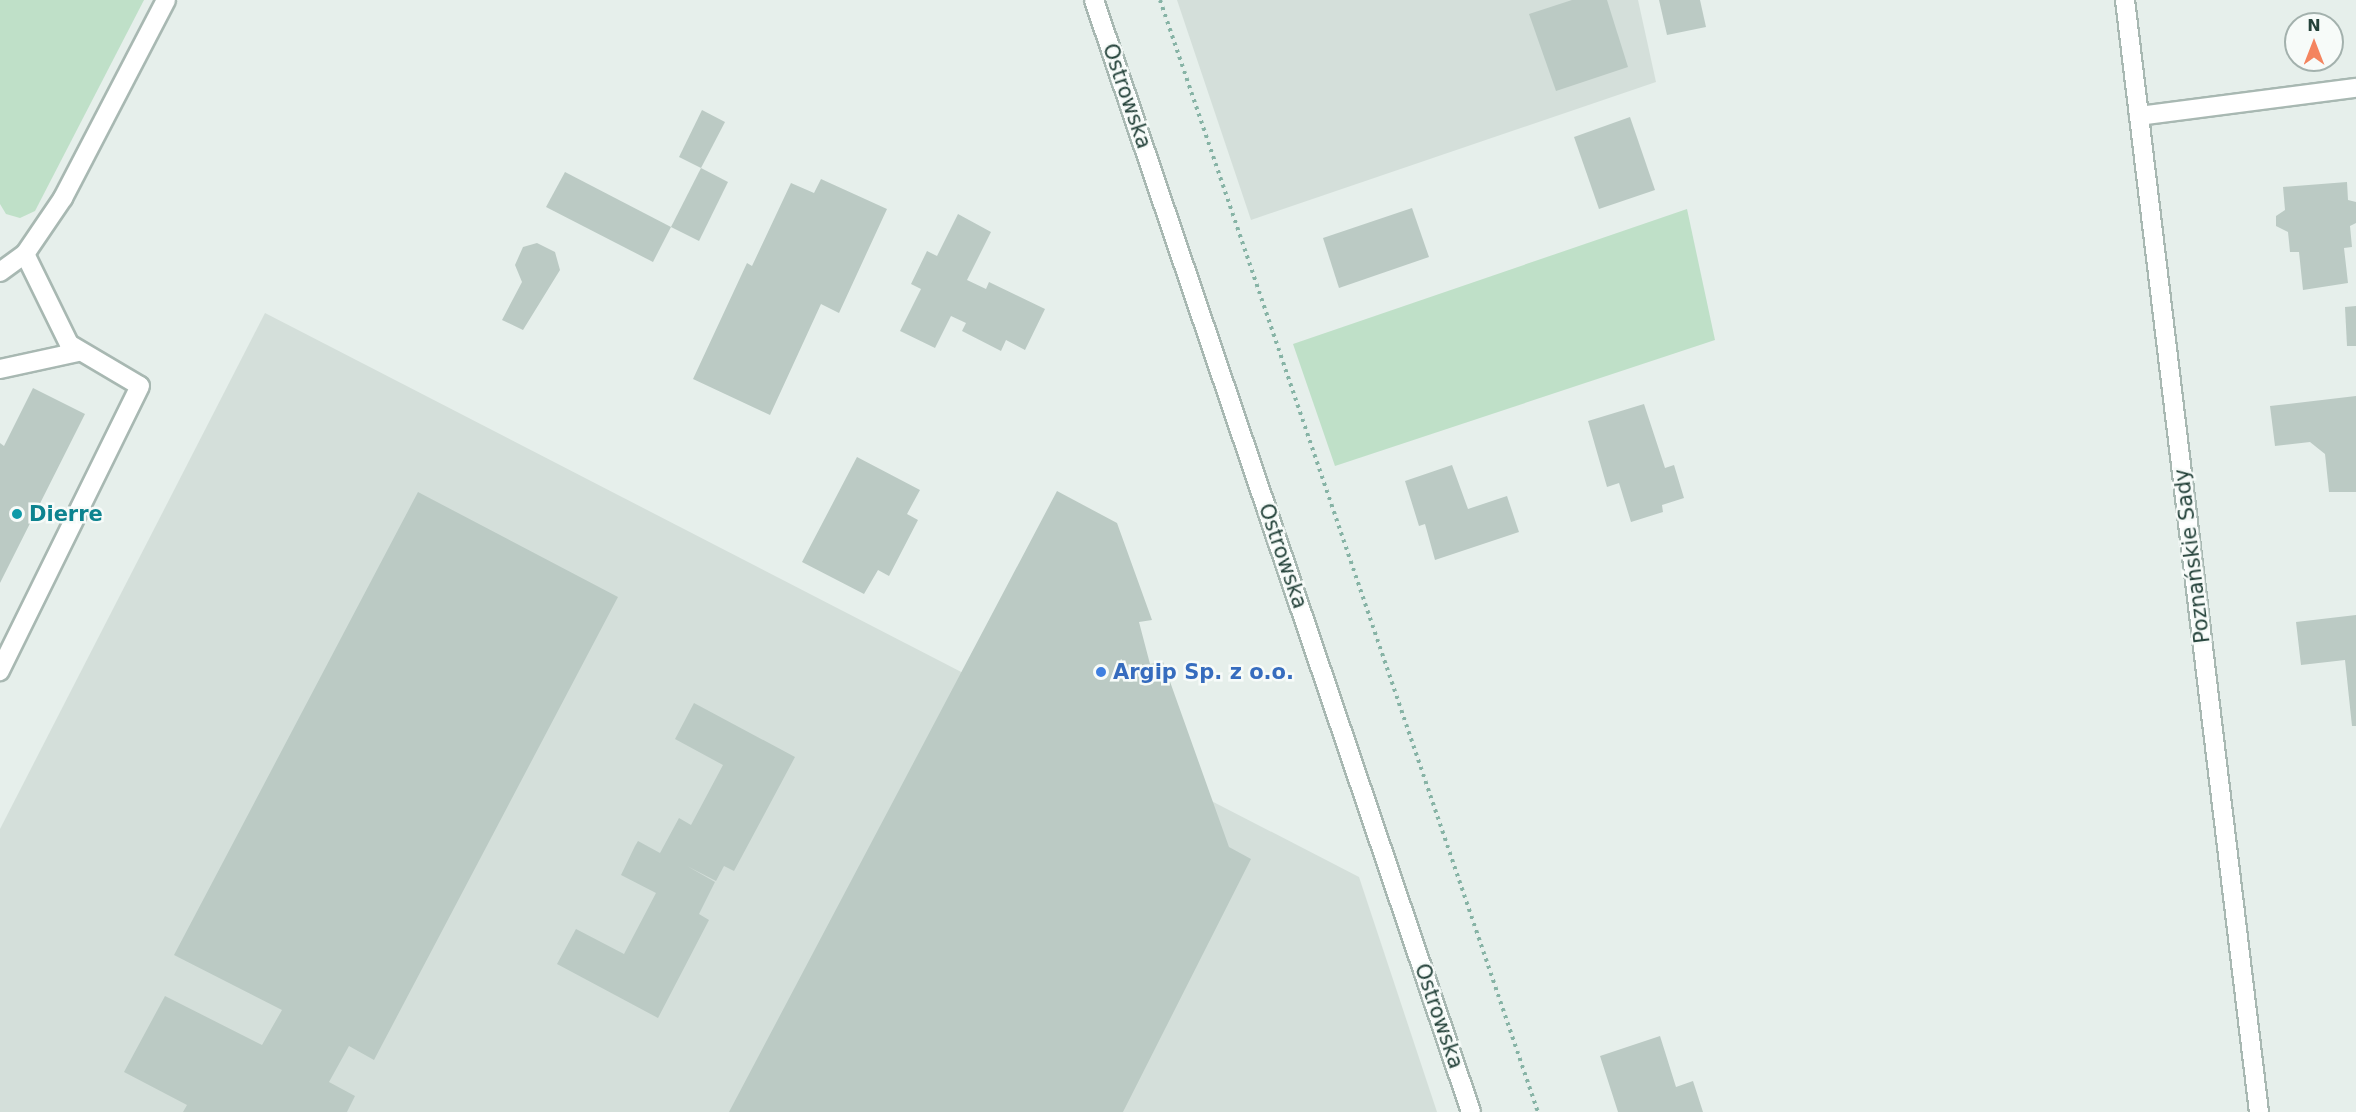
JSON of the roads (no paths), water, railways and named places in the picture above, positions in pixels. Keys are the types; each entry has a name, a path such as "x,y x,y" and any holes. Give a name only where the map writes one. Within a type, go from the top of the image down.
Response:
{"street":[{"path":"0,272 26,254 63,198 166,0"},
{"name":"Ostrowska","path":"1094,0 1472,1112"},
{"name":"Poznańskie Sady","path":"2125,0 2259,1112"},
{"path":"2139,116 2356,88"},
{"path":"0,671 140,386 78,352 62,333 26,254"},
{"path":"0,369 78,352"}],"place":[{"name":"Dierre","path":"17,514"},
{"name":"Argip Sp. z o.o.","path":"1101,672"}]}
